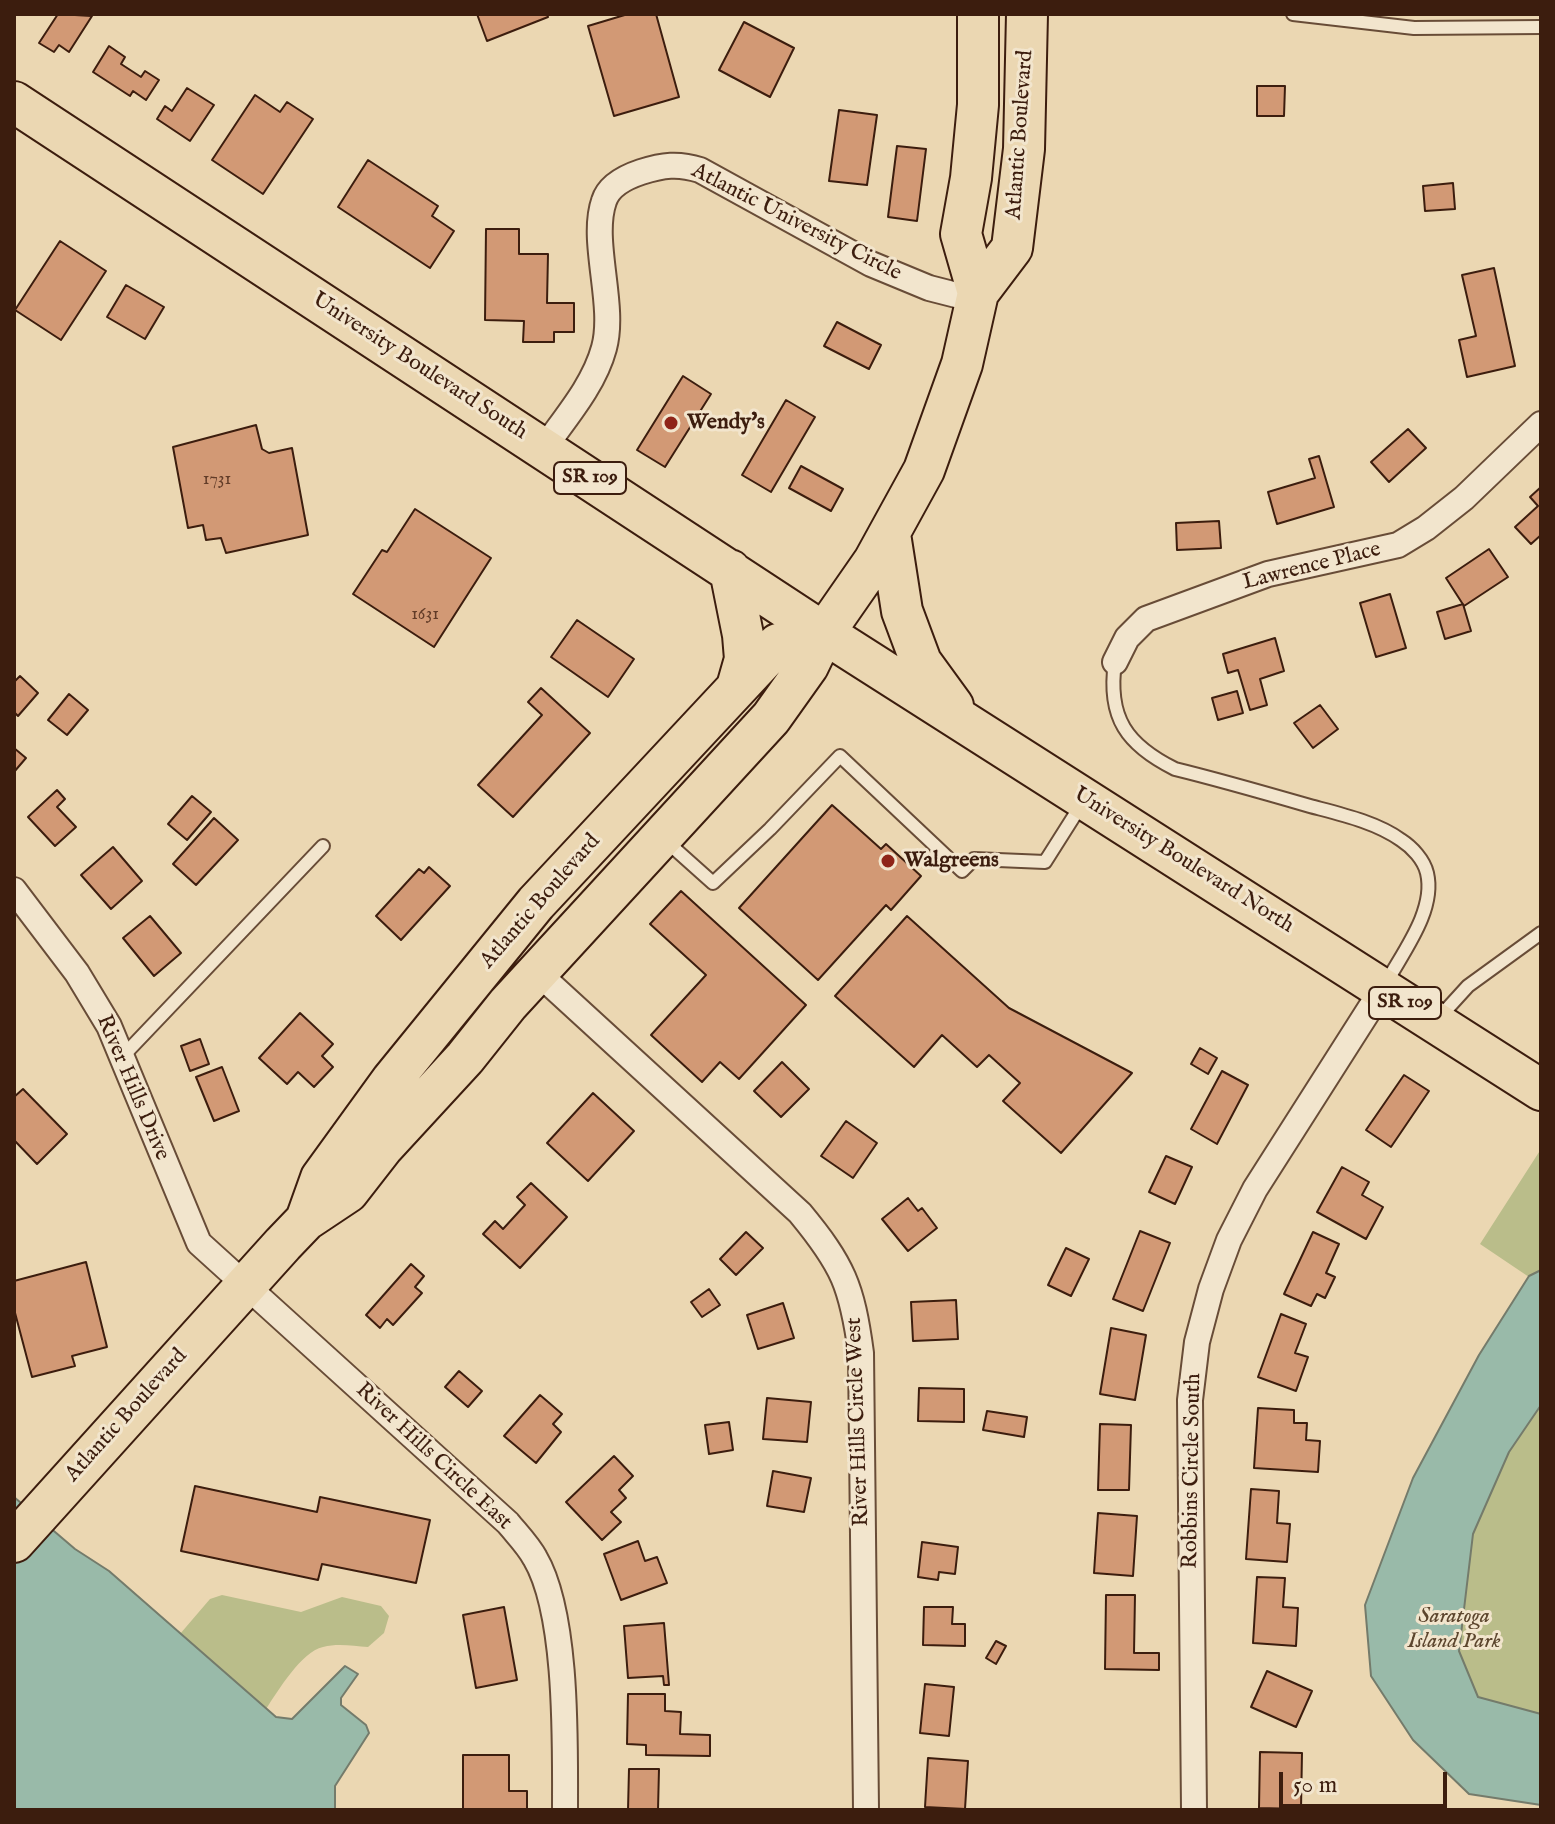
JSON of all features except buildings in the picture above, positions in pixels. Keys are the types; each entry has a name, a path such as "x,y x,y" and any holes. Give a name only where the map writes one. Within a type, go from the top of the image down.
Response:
{"main road":[{"name":"Atlantic Boulevard","path":"977,296 961,234 971,178 978,105 978,14"},
{"name":"Atlantic Boulevard","path":"14,1542 306,1220 348,1192 383,1147 465,1058 508,1004 771,718 808,666 824,633 890,534 924,470 962,364 977,296 1012,248 1025,134 1027,14"},
{"name":"University Boulevard South","path":"14,102 824,633"},
{"path":"890,534 902,611 921,662 965,722"},
{"path":"730,570 745,659 737,687"},
{"name":"Atlantic Boulevard","path":"306,1220 321,1178 392,1080 536,903 778,644 824,633"},
{"name":"University Boulevard North","path":"824,633 1541,1090"}],"street":[{"name":"Atlantic University Circle","path":"544,448 583,392 604,347 607,324 600,218 604,199 615,184 639,173 663,165 682,165 700,170 871,264 929,288 977,296"},
{"name":"Lawrence Place","path":"1115,662 1127,638 1146,619 1268,574 1398,545 1464,498 1541,424"},
{"name":"River Hills Drive","path":"14,890 77,973 109,1026 199,1243 244,1286"},
{"name":"River Hills Circle West","path":"538,973 800,1213 825,1243 845,1277 855,1308 861,1353 866,1810"},
{"name":"Robbins Circle South","path":"1194,1810 1190,1400 1197,1342 1211,1289 1229,1240 1255,1189 1383,988"},
{"name":"River Hills Circle East","path":"244,1286 508,1523 536,1559 549,1597 557,1635 565,1746 565,1810"}],"lane":[{"path":"1293,14 1414,28 1541,27"},
{"path":"1115,662 1113,695 1119,720 1132,741 1153,758 1175,769 1348,817 1403,841 1417,854 1427,872 1428,895 1421,918 1383,988"},
{"path":"661,836 713,883 840,756 962,871 974,859 1045,862 1086,798"},
{"path":"123,1056 323,846"},
{"path":"1435,1022 1468,986 1541,933"}],"green space":[{"name":"Saratoga Island Park","path":"1541,1149 1541,1805 1469,1794 1413,1740 1371,1676 1365,1605 1413,1478 1479,1355 1529,1277 1480,1244"},
{"path":"222,1595 301,1612 342,1597 381,1606 389,1616 384,1633 368,1647 329,1646 306,1656 266,1709 180,1634 210,1599"}],"shaded area":[{"name":"Saratoga Island Park","path":"1541,1270 1541,1405 1509,1452 1473,1534 1459,1651 1478,1697 1541,1714 1541,1805 1469,1794 1413,1740 1371,1676 1365,1605 1413,1478 1479,1355 1529,1276"},
{"path":"14,1497 75,1549 109,1571 276,1717 292,1719 345,1666 358,1674 341,1698 341,1705 366,1725 369,1733 335,1786 335,1810 14,1810"}],"place":[{"name":"Wendy's","path":"671,423"},
{"name":"Walgreens","path":"888,861"}]}
